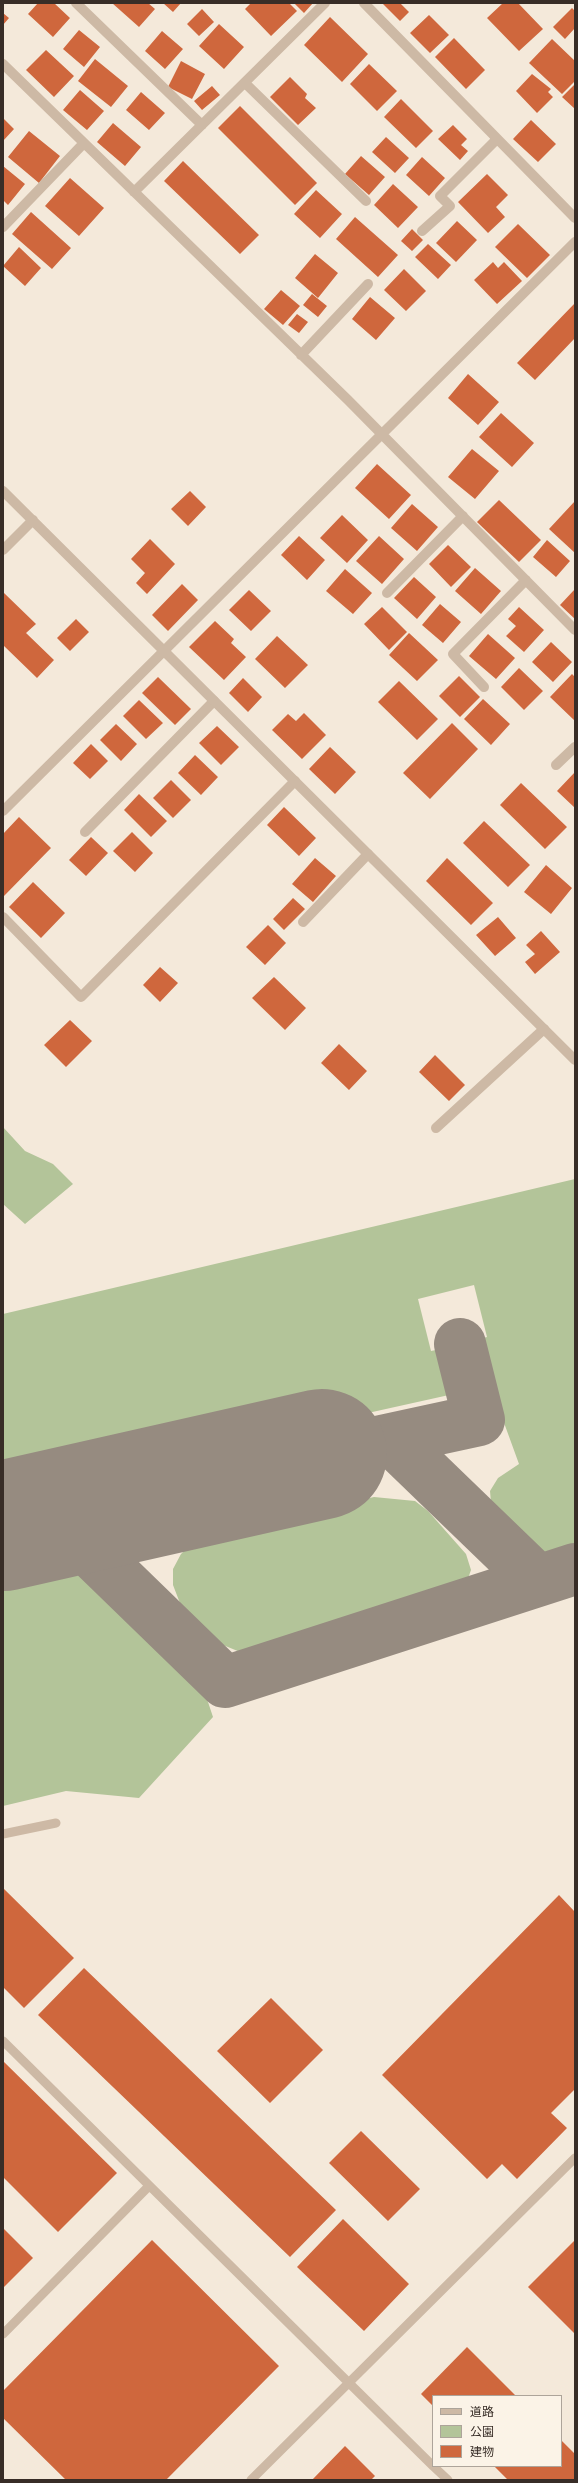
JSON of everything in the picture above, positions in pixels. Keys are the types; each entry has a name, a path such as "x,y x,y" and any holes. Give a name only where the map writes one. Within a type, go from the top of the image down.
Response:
{"street":[{"path":"76,3 202,125"},
{"path":"134,192 325,3"},
{"path":"364,3 575,218"},
{"path":"3,64 301,355 575,630"},
{"path":"245,83 366,201"},
{"path":"422,231 450,206 440,196 497,139"},
{"path":"3,227 84,144"},
{"path":"3,811 380,434 575,242"},
{"path":"301,355 368,284"},
{"path":"3,491 575,1060"},
{"path":"387,593 463,516"},
{"path":"3,550 32,520"},
{"path":"484,688 453,654 526,580"},
{"path":"85,832 214,701"},
{"path":"556,765 575,747"},
{"path":"3,917 81,996 295,781"},
{"path":"303,922 368,854"},
{"path":"436,1128 544,1029"}],"lane":[{"path":"3,1834 56,1823"},
{"path":"3,2040 432,2465"},
{"path":"251,2480 575,2158"},
{"path":"3,2334 149,2186"},
{"path":"434,2467 448,2480"}],"green space":[{"path":"3,1127 25,1151 53,1164 73,1184 25,1224 3,1204"},
{"path":"575,1179 575,1555 544,1553 524,1541 499,1517 491,1502 490,1491 498,1478 519,1464 491,1387 479,1339 487,1337 474,1285 418,1299 431,1351 436,1350 449,1395 3,1494 3,1314"},
{"path":"374,1497 415,1501 428,1511 466,1554 471,1570 466,1584 452,1596 279,1652 262,1655 245,1654 223,1645 183,1611 173,1585 173,1569 181,1554 192,1543 206,1536"},
{"path":"47,1571 80,1576 90,1584 197,1686 207,1699 213,1717 139,1798 66,1791 3,1806 3,1581"}],"building":[{"path":"38,3 54,3 70,18 53,37 28,14"},
{"path":"112,3 148,3 155,9 139,27"},
{"path":"163,3 181,3 173,12"},
{"path":"251,3 289,3 297,11 271,36 245,9"},
{"path":"294,3 313,3 304,13"},
{"path":"382,3 400,3 409,12 400,21"},
{"path":"503,3 518,3 543,29 519,51 487,18"},
{"path":"572,8 575,11 575,28 565,39 553,27"},
{"path":"202,9 214,22 199,36 187,24"},
{"path":"3,13 9,18 3,25"},
{"path":"429,15 449,35 430,53 410,33"},
{"path":"330,17 368,54 342,82 304,45"},
{"path":"219,24 244,47 224,69 199,46"},
{"path":"79,30 100,47 84,67 63,49"},
{"path":"162,31 183,49 165,69 145,51"},
{"path":"454,38 485,70 466,89 435,57"},
{"path":"552,39 575,61 575,81 562,94 529,63"},
{"path":"46,50 74,76 54,97 26,70"},
{"path":"95,59 128,86 111,107 78,81"},
{"path":"181,61 205,74 192,99 168,87"},
{"path":"369,64 397,91 377,111 350,84"},
{"path":"532,74 551,89 548,92 553,97 537,113 516,91"},
{"path":"290,77 307,94 305,98 316,108 298,125 270,97"},
{"path":"575,84 575,109 562,97"},
{"path":"212,86 220,95 202,110 194,101"},
{"path":"80,90 104,111 87,130 63,110"},
{"path":"141,92 165,113 149,130 126,110"},
{"path":"401,99 433,131 416,148 384,117"},
{"path":"240,106 317,183 295,205 218,128"},
{"path":"3,118 14,129 3,141"},
{"path":"531,120 556,144 538,162 513,139"},
{"path":"113,123 141,147 125,166 97,142"},
{"path":"453,125 467,139 461,145 468,151 460,160 438,139"},
{"path":"29,131 60,156 39,183 8,157"},
{"path":"386,137 409,158 395,173 372,152"},
{"path":"361,156 385,177 369,195 345,174"},
{"path":"422,157 445,178 429,196 406,175"},
{"path":"183,161 259,235 240,254 164,181"},
{"path":"3,166 25,184 8,205 3,200"},
{"path":"487,174 508,195 496,207 505,217 488,233 458,202"},
{"path":"70,178 104,208 79,236 45,206"},
{"path":"393,184 418,207 398,228 374,205"},
{"path":"316,190 342,214 320,238 294,214"},
{"path":"31,212 71,248 52,269 12,234"},
{"path":"355,217 398,255 378,277 336,239"},
{"path":"457,221 477,240 456,262 436,243"},
{"path":"518,224 550,255 527,278 495,247"},
{"path":"412,229 423,240 412,251 401,241"},
{"path":"428,244 451,265 438,279 415,257"},
{"path":"19,247 41,268 25,286 3,266"},
{"path":"315,254 338,273 318,298 295,278"},
{"path":"493,262 498,268 504,262 522,281 497,304 474,280"},
{"path":"404,269 426,291 406,311 384,290"},
{"path":"281,290 300,306 283,325 264,309"},
{"path":"312,294 327,306 318,317 303,305"},
{"path":"370,297 395,318 376,340 352,319"},
{"path":"575,303 575,338 535,380 517,363"},
{"path":"297,314 308,322 299,333 288,325"},
{"path":"468,374 499,402 478,425 448,398"},
{"path":"501,413 534,443 512,467 479,437"},
{"path":"472,449 499,471 475,499 448,477"},
{"path":"377,464 411,495 389,519 355,488"},
{"path":"190,491 206,507 188,526 171,509"},
{"path":"499,500 541,540 519,562 477,522"},
{"path":"575,501 575,553 549,529"},
{"path":"412,504 438,527 417,551 391,528"},
{"path":"342,515 368,540 347,563 320,538"},
{"path":"299,536 325,560 307,580 281,555"},
{"path":"379,536 404,559 382,584 356,561"},
{"path":"150,539 175,564 147,594 136,583 145,573 131,559"},
{"path":"547,540 570,561 556,577 533,557"},
{"path":"448,545 471,567 451,587 429,564"},
{"path":"475,568 501,591 481,614 455,591"},
{"path":"345,569 372,593 353,614 326,591"},
{"path":"414,577 436,597 417,619 394,598"},
{"path":"182,584 198,600 168,631 152,615"},
{"path":"575,589 575,619 560,605"},
{"path":"249,590 271,611 251,631 229,610"},
{"path":"3,592 36,624 26,633 54,660 37,678 3,645"},
{"path":"440,604 461,622 443,643 422,625"},
{"path":"382,607 407,632 389,650 364,624"},
{"path":"519,607 544,630 524,652 506,636 516,626 508,619"},
{"path":"76,619 89,632 70,651 57,638"},
{"path":"215,621 234,639 231,643 246,657 224,680 189,647"},
{"path":"409,633 438,660 417,681 389,655"},
{"path":"488,634 515,658 496,679 469,656"},
{"path":"277,636 308,665 285,688 255,659"},
{"path":"551,642 572,662 553,682 532,662"},
{"path":"519,668 543,691 524,710 501,687"},
{"path":"572,674 575,677 575,721 550,697"},
{"path":"459,676 480,697 460,717 439,696"},
{"path":"158,677 191,709 175,725 142,693"},
{"path":"243,678 262,697 248,712 229,693"},
{"path":"399,681 438,719 417,740 378,702"},
{"path":"483,699 510,724 491,745 464,719"},
{"path":"139,700 163,723 146,739 123,716"},
{"path":"304,713 326,735 302,759 272,730 288,714 296,721"},
{"path":"452,723 478,749 430,799 403,773"},
{"path":"116,724 137,744 121,761 100,740"},
{"path":"217,726 239,747 221,765 199,743"},
{"path":"91,744 108,761 90,779 73,763"},
{"path":"330,747 356,772 335,794 309,769"},
{"path":"195,755 218,777 201,795 178,773"},
{"path":"575,772 575,808 557,791"},
{"path":"171,780 191,800 173,818 153,798"},
{"path":"521,783 567,827 545,849 500,805"},
{"path":"139,794 167,821 151,837 124,810"},
{"path":"284,807 316,838 299,856 267,825"},
{"path":"19,817 51,848 4,896 3,834"},
{"path":"484,821 530,865 508,887 463,843"},
{"path":"132,832 153,853 135,872 113,851"},
{"path":"91,837 108,853 86,876 69,860"},
{"path":"315,858 336,876 313,902 292,884"},
{"path":"447,858 493,903 471,925 426,881"},
{"path":"546,865 572,888 551,914 524,892"},
{"path":"33,882 65,913 41,938 9,907"},
{"path":"293,898 305,909 284,930 273,919"},
{"path":"498,917 516,938 495,956 476,935"},
{"path":"268,925 286,943 265,965 246,947"},
{"path":"541,931 560,952 535,974 525,962 535,954 526,945"},
{"path":"160,967 178,983 160,1002 143,985"},
{"path":"274,977 306,1008 285,1030 252,998"},
{"path":"70,1020 92,1041 66,1067 44,1045"},
{"path":"339,1044 367,1071 349,1090 321,1063"},
{"path":"435,1055 465,1085 449,1101 419,1072"},
{"path":"3,1888 74,1958 24,2008 3,1987"},
{"path":"559,1895 575,1912 575,2089 551,2113 567,2128 517,2179 502,2164 487,2179 382,2075"},
{"path":"84,1968 336,2210 290,2257 38,2015"},
{"path":"271,1998 323,2050 270,2103 217,2051"},
{"path":"3,2061 117,2173 58,2232 3,2177"},
{"path":"361,2131 420,2189 388,2221 329,2163"},
{"path":"343,2219 409,2284 364,2331 297,2267"},
{"path":"3,2228 33,2258 3,2288"},
{"path":"152,2240 279,2366 166,2480 66,2480 3,2418 3,2391"},
{"path":"575,2240 575,2334 528,2287"},
{"path":"467,2347 515,2395 432,2395 432,2405 421,2394"},
{"path":"562,2441 575,2454 575,2480 508,2480 495,2467 562,2467"},
{"path":"345,2446 375,2476 371,2480 312,2480"}],"taxiway":[{"path":"322,1454 479,1420 460,1344"},
{"path":"392,1440 537,1580"},
{"path":"53,1515 225,1682 575,1569"}],"runway":[{"path":"3,1526 322,1454"}]}
